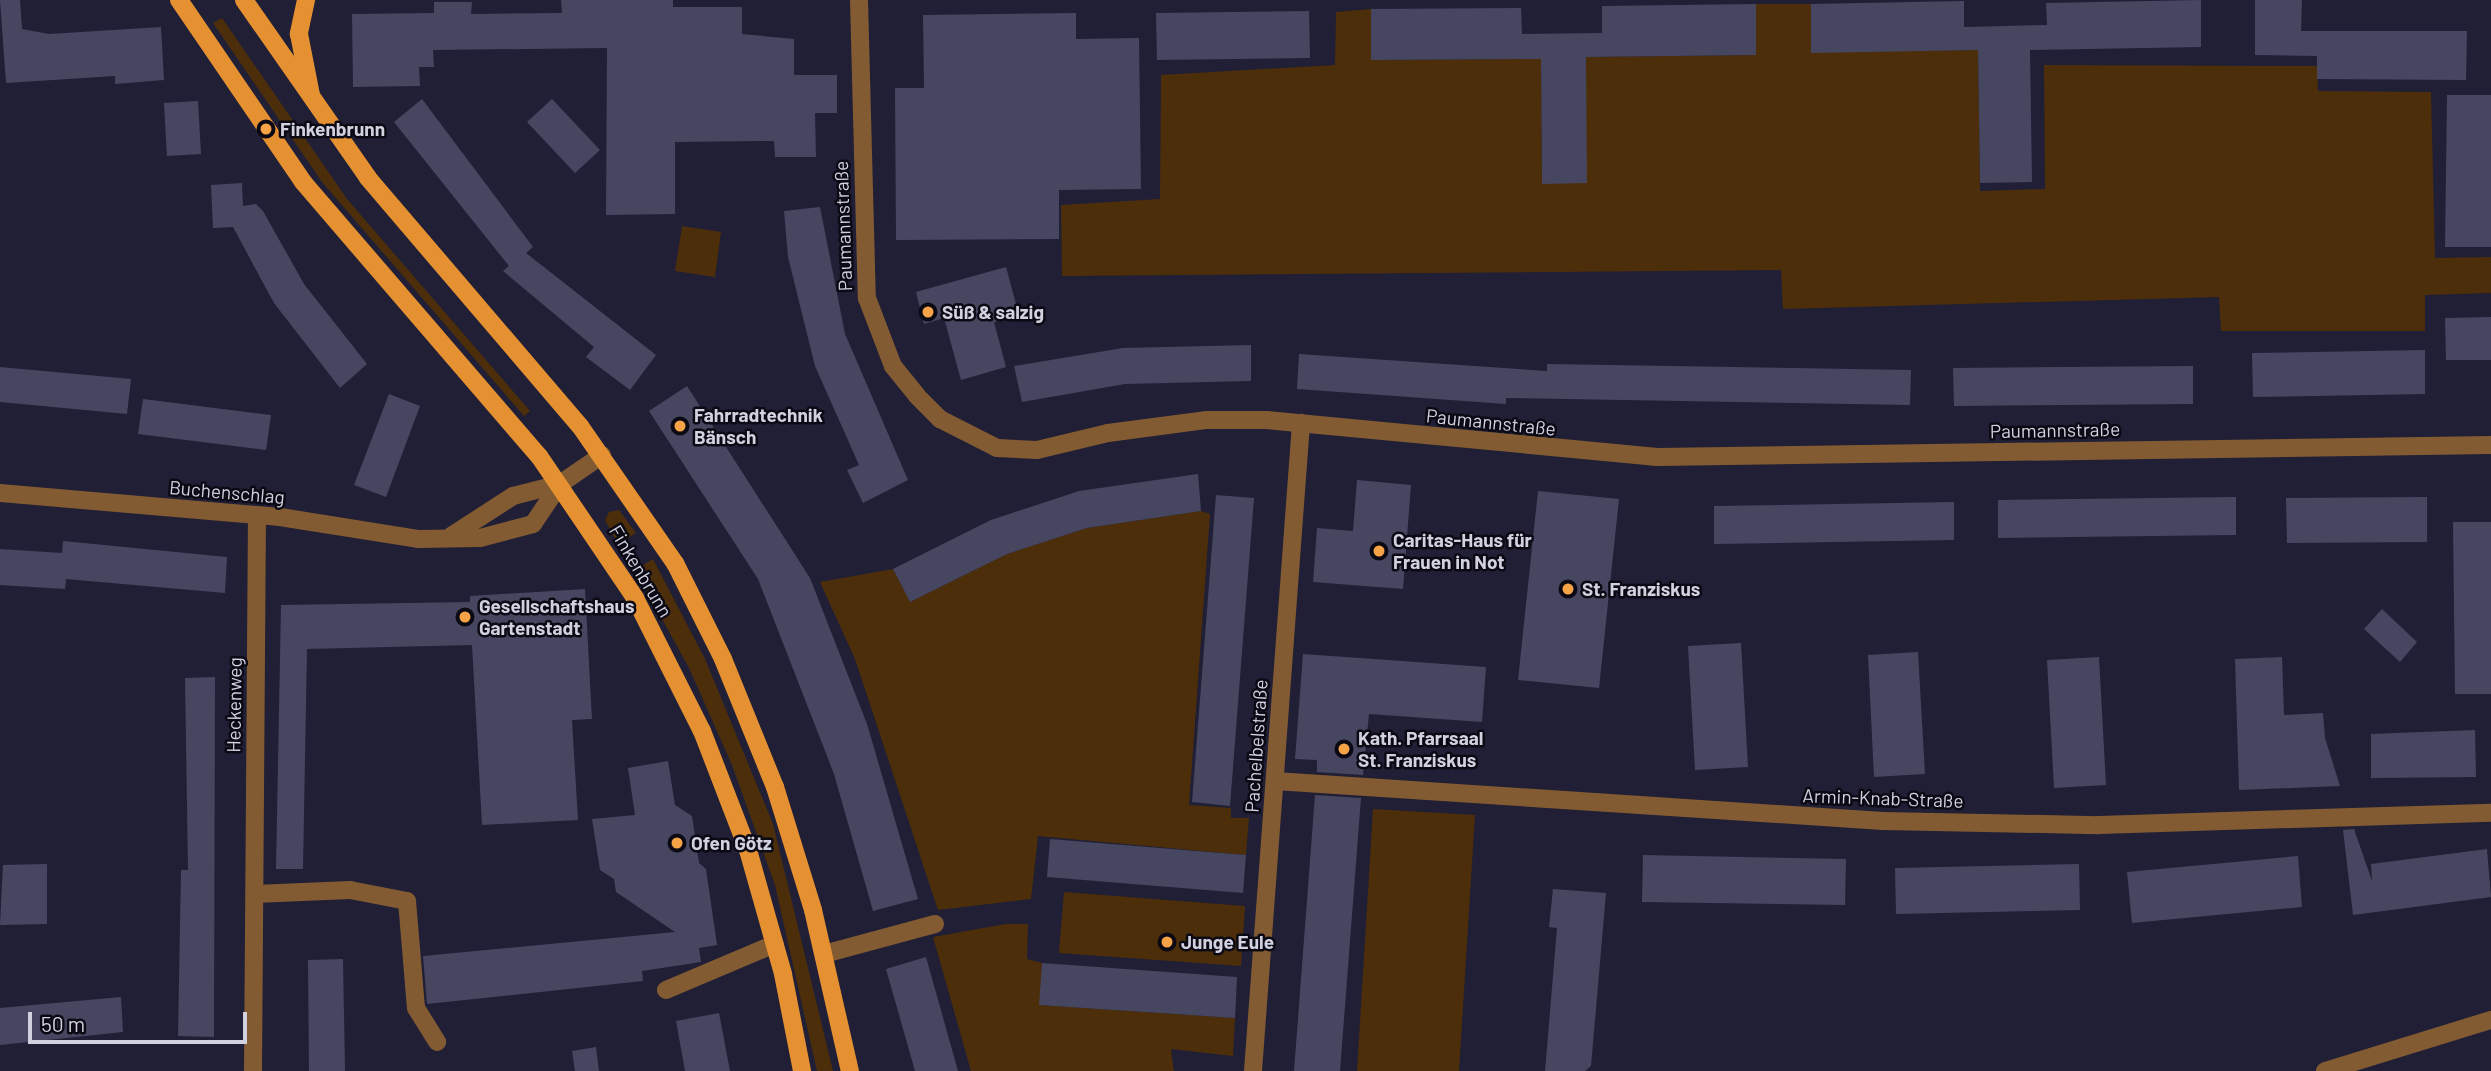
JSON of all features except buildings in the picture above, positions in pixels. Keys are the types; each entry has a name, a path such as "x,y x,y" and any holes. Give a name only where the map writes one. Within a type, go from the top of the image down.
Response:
{"main road":[{"name":"Finkenbrunn","path":"179,0 303,182 560,484 635,598 686,696 735,814 775,944 802,1071"},
{"name":"Finkenbrunn","path":"244,0 314,105 368,178 602,455 663,542 728,669 791,834 824,954 850,1071"},
{"path":"306,0 299,34 314,105"}],"street":[{"name":"Paumannstraße","path":"859,0 867,298 893,366 940,419 998,448 1037,450 1108,433 1207,421 1301,423 1657,457 2491,445"},
{"name":"Pachelbelstraße","path":"1253,1071 1301,423"},
{"name":"Buchenschlag","path":"448,537 513,496 560,484 602,455"},
{"name":"Buchenschlag","path":"0,493 257,516 419,539 509,533 533,524 560,484"},
{"name":"Heckenweg","path":"253,1071 257,516"},
{"name":"Armin-Knab-Straße","path":"1275,781 1883,821 2099,825 2491,813"},
{"path":"255,894 350,890 407,901 416,1008 437,1042"},
{"path":"824,954 935,923"},
{"path":"666,990 775,944"},
{"path":"2325,1071 2491,1020"}],"shaded area":[{"path":"1756,4 1811,4 1811,52 1978,50 1980,191 2045,189 2044,65 2317,66 2318,91 2431,92 2435,258 2491,257 2491,293 2425,295 2425,331 2221,331 2219,297 1783,309 1781,270 1062,276 1061,205 1160,199 1161,75 1335,65 1336,12 1371,9 1372,60 1541,59 1542,183 1586,183 1586,57 1756,55"},
{"path":"222,18 347,199 530,411 524,416 322,182 213,23"},
{"path":"682,226 721,232 715,277 675,271"},
{"path":"619,510 636,533 618,544 605,520 609,512"},
{"path":"1201,511 1210,514 1189,805 1231,808 1231,818 1249,818 1246,855 1038,836 1031,899 938,910 855,659 820,582 893,569 910,602 1007,554 1087,528"},
{"path":"653,559 705,659 773,824 833,1071 817,1071 775,885 732,765 689,668 635,570"},
{"path":"1373,809 1475,815 1459,1071 1357,1071"},
{"path":"1064,892 1245,906 1241,966 1059,953"},
{"path":"1006,924 1028,924 1027,959 1042,963 1040,1005 1235,1018 1233,1056 1171,1049 1174,1071 971,1071 933,937"}],"place":[{"name":"Finkenbrunn","path":"266,129"},
{"name":"Süß & salzig","path":"928,312"},
{"name":"Fahrradtechnik Bänsch","path":"680,426"},
{"name":"Caritas-Haus für Frauen in Not","path":"1379,551"},
{"name":"St. Franziskus","path":"1568,589"},
{"name":"Gesellschaftshaus Gartenstadt","path":"465,617"},
{"name":"Kath. Pfarrsaal St. Franziskus","path":"1344,749"},
{"name":"Ofen Götz","path":"677,843"},
{"name":"Junge Eule","path":"1167,942"}]}
